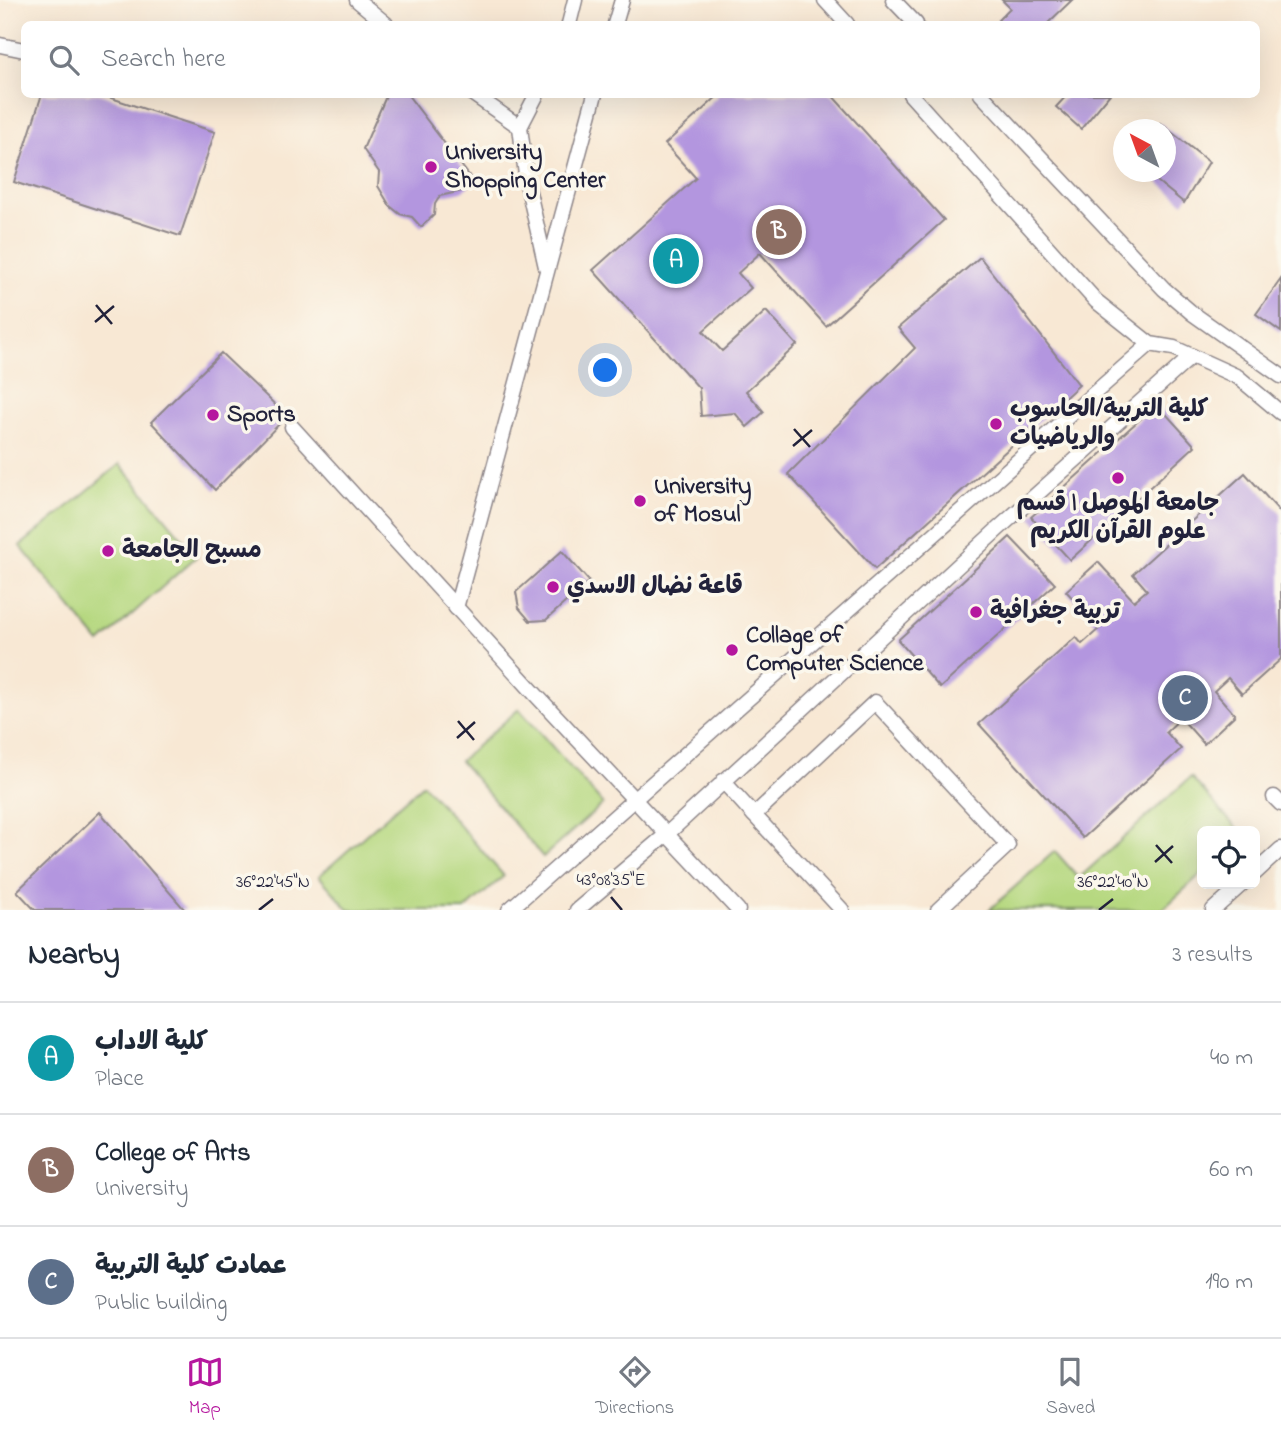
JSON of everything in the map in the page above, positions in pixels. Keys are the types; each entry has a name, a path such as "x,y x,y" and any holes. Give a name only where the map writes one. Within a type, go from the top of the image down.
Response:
{"lane":[{"path":"357,0 382,21"},
{"path":"570,21 575,0"},
{"path":"616,21 622,0"},
{"path":"825,0 844,21"},
{"path":"893,0 913,21"},
{"path":"0,45 21,49"},
{"path":"479,98 520,127"},
{"path":"535,98 520,127 527,183 546,269"},
{"path":"456,608 594,98"},
{"path":"914,98 1096,301 1150,344 1174,348 1238,377 1281,413"},
{"path":"985,98 1164,289 1192,313 1281,376"},
{"path":"509,910 1150,344"},
{"path":"577,910 667,834 999,528 1192,356"},
{"path":"292,428 738,910"},
{"path":"754,815 875,702 1008,845 938,910"},
{"path":"723,781 842,910"},
{"path":"1260,868 1281,849"},
{"path":"1213,910 1236,889"}],"green space":[{"name":"مسبح الجامعة","path":"120,464 197,556 100,643 20,546"},
{"path":"519,709 603,804 543,857 460,761"},
{"path":"1191,777 1235,826 1197,826 1197,878 1162,910 989,910 1055,851 1079,878"},
{"path":"423,784 504,876 465,910 349,910 319,876"}],"building":[{"path":"1002,0 1072,0 1050,21 999,21 1010,8"},
{"path":"41,98 111,98 215,132 180,236 14,182"},
{"path":"385,98 410,98 474,182 462,191 440,196 435,204 434,215 421,227 412,217 400,214 390,206 378,186 379,172 363,149"},
{"path":"716,98 835,98 944,220 826,326 760,253 738,273 751,288 703,331 722,351 766,311 797,345 746,391 764,412 747,427 735,413 701,416 699,388 593,270 696,178 665,144"},
{"path":"1064,98 1107,98 1081,129 1056,107"},
{"path":"1176,136 1209,162 1184,203 1158,182 1176,182"},
{"path":"980,257 1079,385 875,569 788,474 915,348 898,328"},
{"path":"1281,279 1281,332 1256,314"},
{"path":"221,353 287,416 215,490 151,422"},
{"path":"1157,404 1195,446 1070,560 1031,517"},
{"path":"1245,473 1281,513 1281,659 1242,694 1228,678 1214,691 1235,715 1204,744 1181,718 1166,732 1181,749 1083,838 979,724 1076,637 1082,644 1100,628 1066,591 1098,562 1134,601 1147,590 1133,574"},
{"name":"تربية جغرافية","path":"1010,537 1055,584 940,688 898,640"},
{"name":"قاعة نضال الاسدي","path":"562,551 589,581 546,620 530,621 519,608 516,592"},
{"path":"100,812 185,910 35,910 17,891"}],"place":[{"name":"University Shopping Center","path":"431,167"},
{"name":"College of Arts","path":"779,232"},
{"name":"كلية الاداب","path":"676,261"},
{"name":"Sports","path":"213,415"},
{"name":"كلية التربية/الحاسوب والرياضيات","path":"996,424"},
{"name":"جامعة الموصل | قسم علوم القرآن الكريم","path":"1118,478"},
{"name":"University of Mosul","path":"640,501"},
{"name":"مسبح الجامعة","path":"108,551"},
{"name":"قاعة نضال الاسدي","path":"553,587"},
{"name":"تربية جغرافية","path":"976,612"},
{"name":"Collage of Computer Science","path":"732,650"},
{"name":"عمادت كلية التربية","path":"1185,698"}]}
